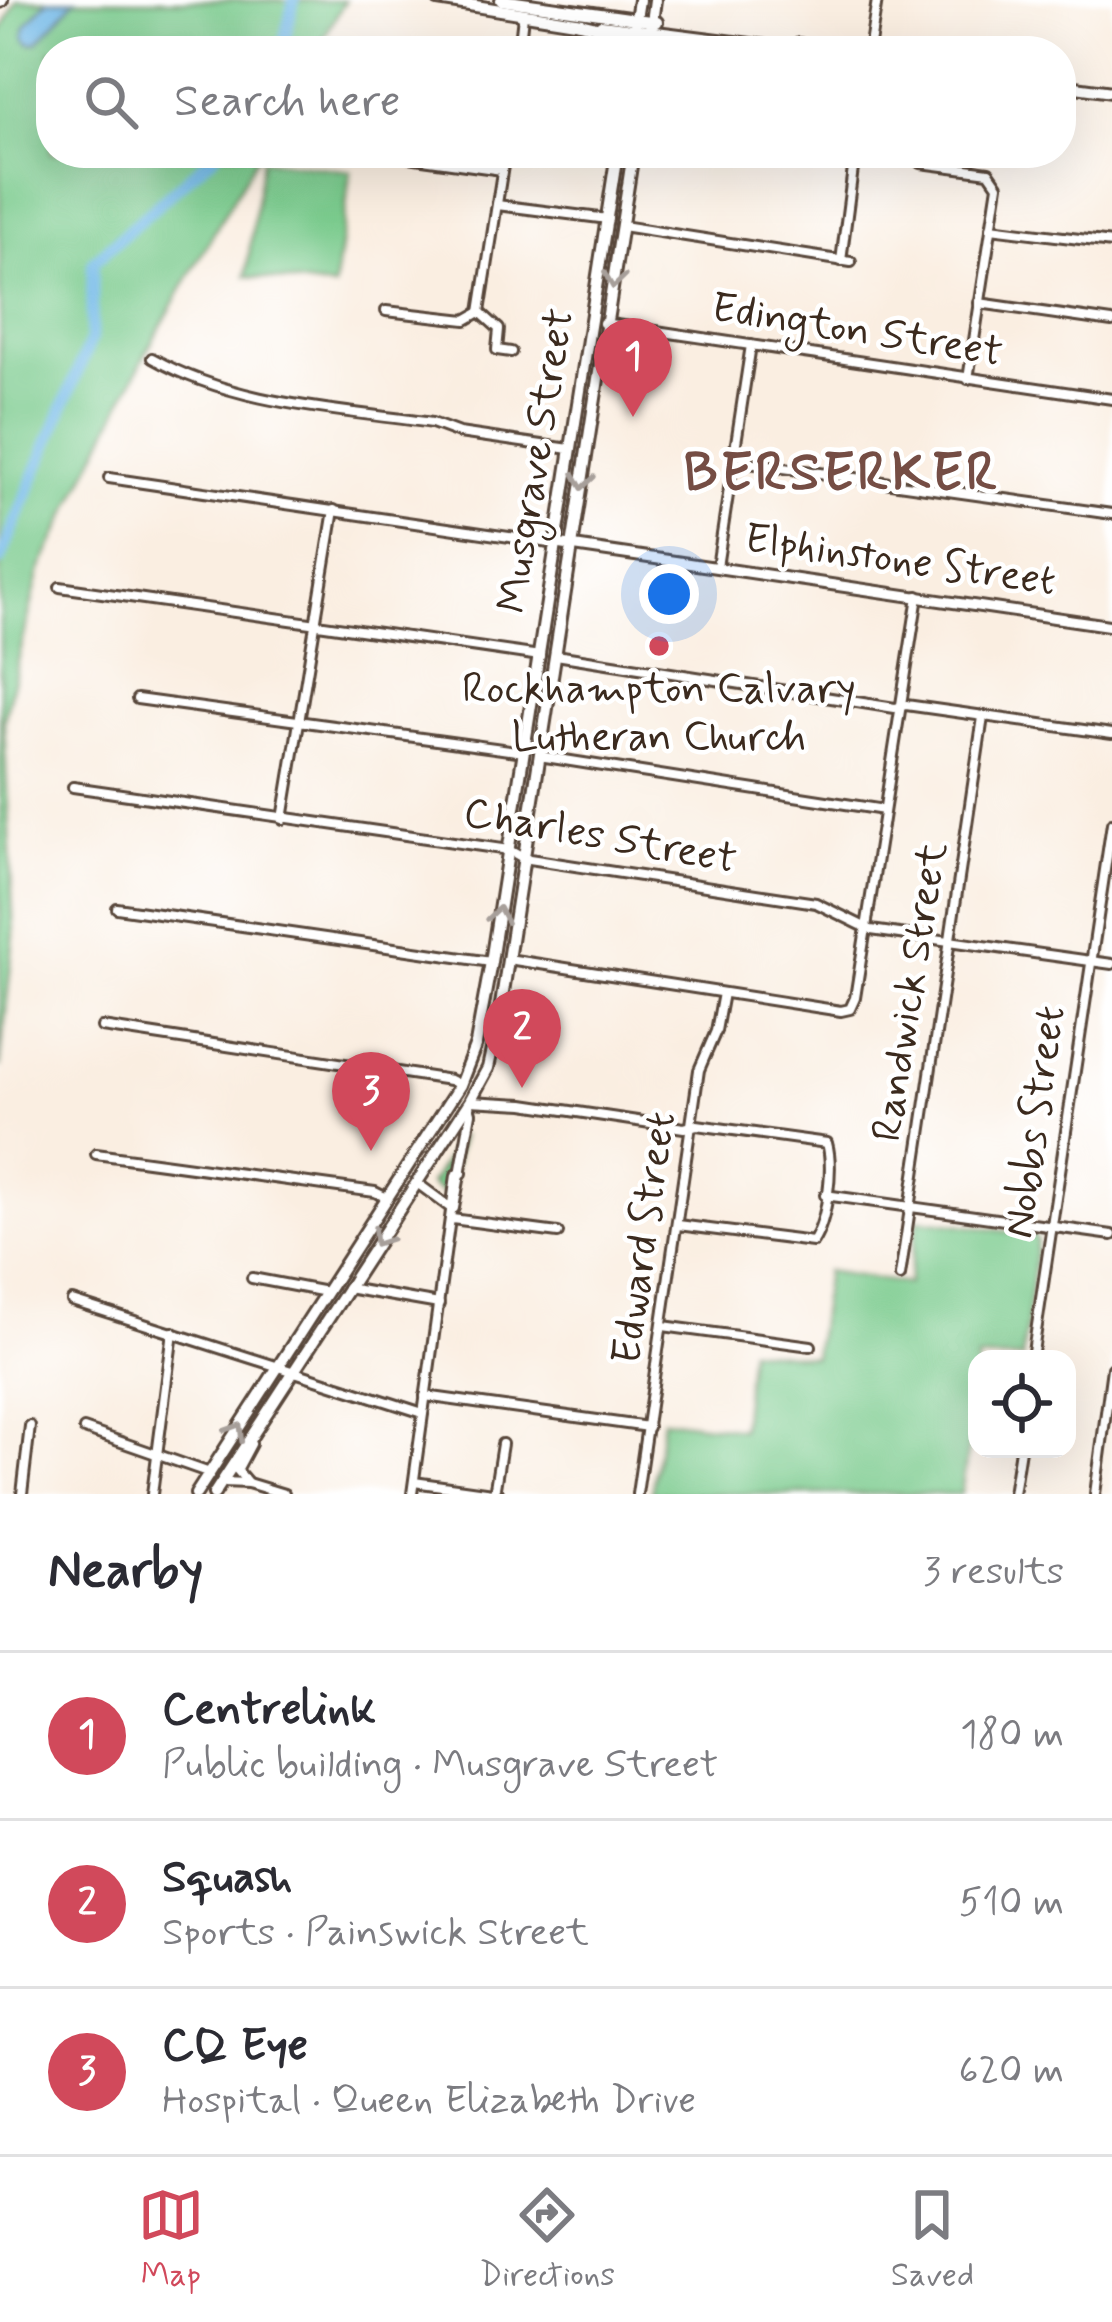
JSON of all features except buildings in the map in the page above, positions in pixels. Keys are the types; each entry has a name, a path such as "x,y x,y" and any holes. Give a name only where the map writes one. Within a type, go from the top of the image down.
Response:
{"main road":[{"path":"438,0 524,6 727,36"},
{"path":"501,0 616,36"},
{"path":"632,36 639,0"},
{"path":"650,36 655,0"},
{"path":"576,22 635,23"},
{"path":"651,25 717,36"},
{"path":"1076,87 1112,92"},
{"name":"Musgrave Street","path":"197,1492 470,1063 491,962 615,168"},
{"name":"Musgrave Street","path":"217,1488 488,1068 631,168"}],"street":[{"path":"871,36 877,0"},
{"path":"521,36 524,6"},
{"path":"480,313 502,170 488,168"},
{"path":"622,226 846,262 854,168"},
{"path":"959,168 988,172 995,179 968,379"},
{"path":"497,205 608,218"},
{"path":"991,228 1112,243"},
{"path":"979,303 1112,322"},
{"path":"386,311 466,320 480,313"},
{"path":"480,313 500,329 497,350 511,352"},
{"name":"Edington Street","path":"592,322 1112,399"},
{"path":"717,568 751,345"},
{"path":"152,358 242,395 432,423 459,433 572,450"},
{"path":"734,461 1112,514"},
{"name":"Elphinstone Street","path":"109,478 1112,626"},
{"path":"283,819 334,510"},
{"path":"60,587 540,656"},
{"path":"508,959 850,1009 917,596"},
{"path":"554,655 1112,734"},
{"path":"137,699 524,752"},
{"name":"Randwick Street","path":"900,1276 983,717"},
{"path":"539,756 884,810"},
{"name":"Charles Street","path":"73,787 509,850 524,858 816,904 866,927 1112,964"},
{"name":"Nobbs Street","path":"1033,1350 1112,823"},
{"path":"117,908 491,962"},
{"name":"Edward Street","path":"637,1494 699,1070 716,1031 722,993"},
{"path":"102,1027 460,1085"},
{"path":"412,1494 469,1102 827,1143 825,1195 813,1242 678,1225"},
{"path":"96,1154 387,1198"},
{"path":"418,1183 453,1214 558,1233"},
{"path":"825,1195 1112,1235"},
{"path":"252,1278 326,1292"},
{"path":"346,1288 440,1304"},
{"path":"72,1301 423,1413"},
{"path":"664,1326 811,1346"},
{"path":"152,1494 173,1332"},
{"path":"1095,1494 1112,1369"},
{"path":"425,1396 648,1427"},
{"path":"248,1483 237,1470 260,1424"},
{"path":"22,1494 30,1426"},
{"path":"84,1429 210,1473"},
{"path":"414,1482 496,1494 502,1444"},
{"path":"1013,1494 1019,1458"},
{"path":"217,1488 248,1483 284,1494"}],"green space":[{"path":"17,0 345,1 325,36 36,36 36,168 251,168 148,349 40,570 4,720 14,935 0,1068 0,34"},
{"path":"261,168 351,171 334,288 246,276"},
{"path":"461,1135 448,1197 430,1184"},
{"path":"918,1219 1033,1235 1037,1240 1023,1350 968,1350 968,1449 961,1494 651,1494 663,1419 741,1429 749,1349 814,1357 826,1271 908,1284"}],"water":[{"path":"48,0 75,0 43,36 36,36 36,43 24,36 26,25"}],"waterway":[{"path":"286,36 294,0"},
{"path":"0,560 91,339 93,262 199,168"}],"place":[{"name":"Centrelink","path":"633,417"},
{"name":"Rockhampton Calvary Lutheran Church","path":"659,646"},
{"name":"Squash","path":"522,1088"},
{"name":"CQ Eye","path":"371,1151"}],"district":[{"name":"BERSERKER","path":"842,474"}]}
